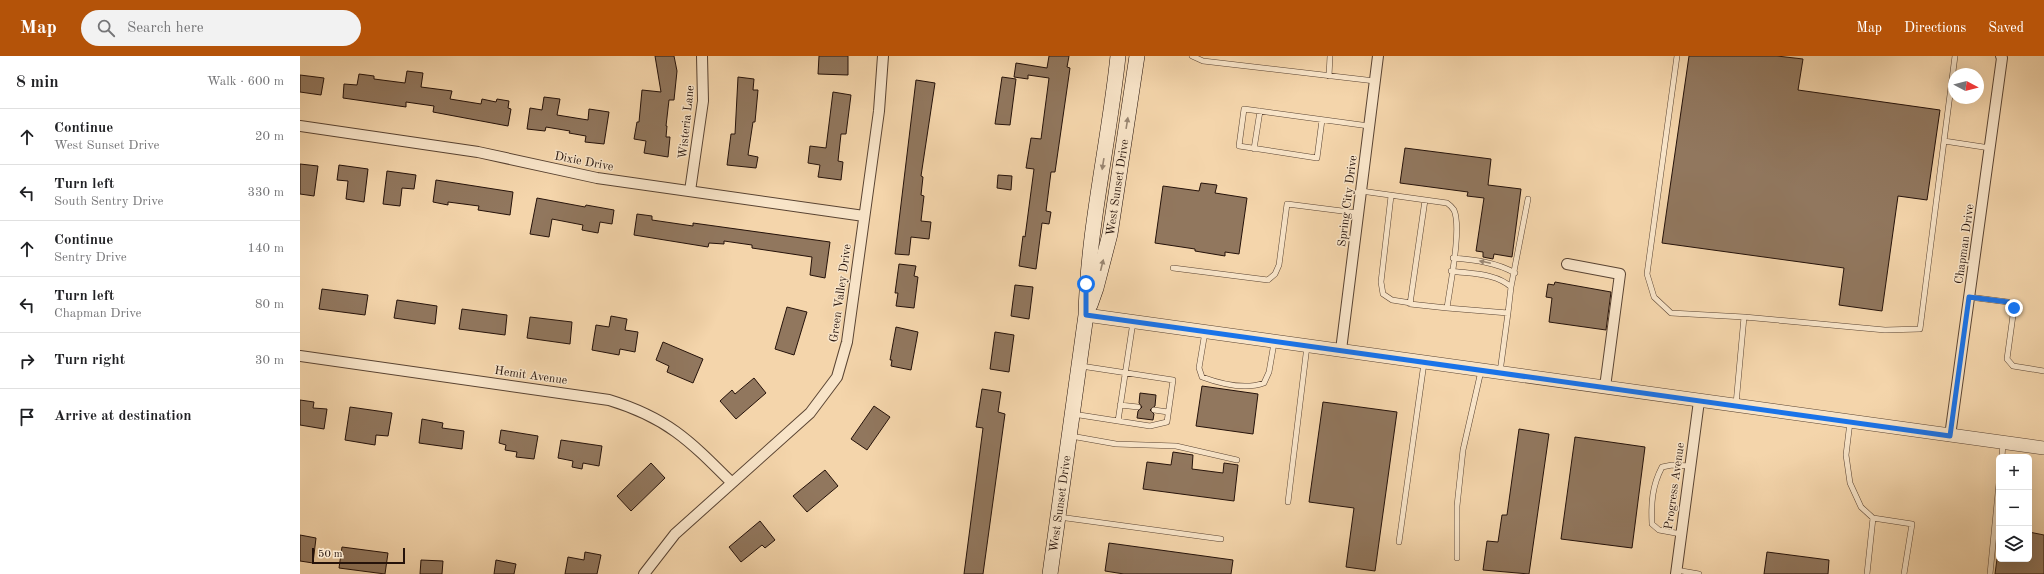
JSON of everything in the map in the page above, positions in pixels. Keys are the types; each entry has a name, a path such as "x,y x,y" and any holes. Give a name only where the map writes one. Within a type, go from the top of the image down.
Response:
{"main road":[{"name":"West Sunset Drive","path":"1050,574 1071,414 1086,315 1086,284 1092,228 1114,95 1118,56"},
{"name":"West Sunset Drive","path":"1086,315 1096,288 1110,234 1137,56"}],"street":[{"name":"Wisteria Lane","path":"690,191 703,101 702,56"},
{"name":"Green Valley Drive","path":"644,574 675,534 810,413 837,377 847,342 880,97 883,56"},
{"name":"Spring City Drive","path":"1341,350 1378,56"},
{"name":"Chapman Drive","path":"1950,436 1990,148 2002,58 2001,56"},
{"name":"Dixie Drive","path":"300,126 442,146 597,178 864,216"},
{"path":"1566,264 1620,274 1605,388"},
{"path":"1086,315 2044,448"},
{"name":"Hemit Avenue","path":"300,356 609,400 650,415 679,432 697,447 732,483"},
{"name":"Progress Avenue","path":"1676,572 1699,400"}],"lane":[{"path":"1192,56 1203,61 1375,81"},
{"path":"1329,76 1330,56"},
{"path":"1677,56 1647,274 1654,297 1671,312 1885,330 1920,329 1955,56"},
{"path":"1322,120 1317,158 1239,146 1244,109 1369,126"},
{"path":"1254,149 1260,111"},
{"path":"1944,141 1990,148"},
{"path":"1361,191 1447,203 1453,208 1456,220 1447,308"},
{"path":"1391,196 1381,282 1383,294 1392,300 1410,303 1447,308 1508,313"},
{"path":"1500,373 1511,288 1528,199"},
{"path":"1410,303 1425,200"},
{"path":"1172,268 1268,280 1275,274 1279,265 1286,204 1358,213"},
{"path":"1453,258 1498,265 1515,273"},
{"path":"1451,271 1490,276 1511,288"},
{"path":"1969,297 2008,302 2014,308 2007,360 2013,366 2044,371"},
{"path":"1736,406 1744,317"},
{"path":"1118,421 1133,321"},
{"path":"1205,331 1199,368 1202,377 1236,385 1254,387 1264,383 1269,372 1274,341"},
{"path":"1288,502 1307,345"},
{"path":"1399,542 1424,362"},
{"path":"1071,414 1150,426 1166,422 1173,380 1078,365"},
{"path":"1458,558 1457,506 1463,450 1481,370"},
{"path":"1120,405 1138,407"},
{"path":"1154,410 1168,412"},
{"path":"1850,422 1846,455 1850,483 1861,507 1873,518 1912,524 1904,574"},
{"path":"1068,436 1116,444 1176,446 1238,460"},
{"path":"2002,454 2003,443"},
{"path":"1681,534 1659,530 1652,524 1651,500 1657,477 1662,467 1672,465 1690,466"},
{"path":"1990,574 1998,490"},
{"path":"1058,517 1221,539"},
{"path":"1866,574 1873,518"},
{"path":"1676,572 1699,574"}],"building":[{"path":"655,56 674,56 677,71 674,100 669,100 666,126 666,137 670,137 668,157 644,153 646,141 634,139 637,122 639,122 642,90 661,92"},
{"path":"819,56 848,56 848,75 818,74"},
{"path":"1049,56 1069,56 1067,67 1070,68 1055,172 1051,172 1046,211 1051,212 1049,224 1042,223 1036,269 1019,266 1023,236 1025,237 1034,169 1026,168 1031,138 1041,139 1049,78 1028,75 1028,79 1014,77 1016,63 1047,68"},
{"path":"1689,56 1777,56 1803,59 1798,90 1940,110 1927,200 1898,196 1882,311 1839,305 1844,268 1662,243"},
{"path":"407,71 423,73 421,87 452,91 450,99 481,104 482,99 496,102 497,99 509,101 508,108 511,109 508,126 433,112 434,106 406,102 406,107 343,98 344,84 357,85 359,74 374,76 374,79 405,83"},
{"path":"300,75 324,78 321,95 300,92"},
{"path":"738,77 754,79 753,90 758,90 755,122 753,122 748,155 758,157 756,168 727,165 731,134 735,134"},
{"path":"1002,77 1016,79 1010,125 995,124"},
{"path":"916,80 935,83 921,176 923,177 921,195 924,196 921,221 931,222 929,239 911,237 909,255 895,254"},
{"path":"833,92 851,95 846,134 841,134 838,161 843,162 841,180 818,177 820,165 808,163 810,146 826,148"},
{"path":"544,97 560,99 557,115 588,120 589,109 609,112 604,144 585,142 586,136 569,133 570,131 546,127 545,131 527,129 530,108 542,110"},
{"path":"1405,148 1491,159 1488,185 1521,189 1512,257 1494,254 1493,259 1483,257 1483,252 1476,251 1484,198 1467,196 1468,192 1400,183"},
{"path":"300,164 318,166 314,196 300,194"},
{"path":"339,165 368,169 364,202 346,199 348,181 337,180"},
{"path":"387,171 416,175 414,189 402,188 400,206 383,204"},
{"path":"998,175 1012,176 1011,190 997,188"},
{"path":"436,180 513,192 510,215 478,210 479,206 448,202 448,205 433,202"},
{"path":"1201,183 1217,185 1215,193 1247,198 1239,254 1225,252 1225,256 1195,251 1195,249 1155,243 1163,186 1199,191"},
{"path":"537,198 585,207 586,205 614,210 612,224 600,222 598,233 582,230 583,225 552,219 549,237 530,234"},
{"path":"637,214 652,216 652,220 693,226 693,223 830,242 825,278 810,275 812,257 752,248 752,245 724,241 724,244 709,243 708,247 634,235"},
{"path":"899,264 916,266 914,276 918,277 914,308 896,306 898,293 895,293"},
{"path":"1555,282 1611,292 1606,330 1549,322 1552,298 1546,297 1548,284 1554,285"},
{"path":"1015,285 1033,287 1029,319 1011,316"},
{"path":"322,289 368,295 365,315 319,309"},
{"path":"397,300 437,306 435,324 394,318"},
{"path":"787,307 807,312 794,355 775,349"},
{"path":"462,309 507,315 505,335 459,329"},
{"path":"611,316 627,319 625,330 638,332 635,352 620,349 619,355 592,350 596,325 609,327"},
{"path":"530,317 572,322 570,344 527,338"},
{"path":"896,327 918,332 911,370 891,366 892,360 890,360"},
{"path":"995,332 1014,335 1009,372 990,369"},
{"path":"663,342 703,359 693,383 667,372 669,366 656,360"},
{"path":"754,378 766,393 736,419 720,401 732,390 735,394"},
{"path":"1202,386 1258,394 1253,434 1196,426"},
{"path":"982,389 1001,392 998,412 1005,414 983,574 964,574 983,428 976,427"},
{"path":"1140,393 1156,395 1155,406 1150,410 1154,414 1153,420 1137,418 1138,411 1142,407 1139,403"},
{"path":"300,400 314,402 313,408 327,409 324,429 300,425"},
{"path":"1323,402 1397,412 1375,571 1346,567 1354,508 1309,502"},
{"path":"874,406 890,417 867,450 851,439"},
{"path":"350,407 392,413 388,436 376,435 375,445 345,440"},
{"path":"422,419 443,423 442,428 464,431 462,449 419,443"},
{"path":"1519,429 1549,434 1529,574 1483,570 1487,541 1498,542 1502,515 1507,515"},
{"path":"501,430 538,436 534,459 516,457 517,452 505,450 506,445 499,443"},
{"path":"1575,437 1645,447 1632,548 1561,539"},
{"path":"561,440 602,446 599,466 583,463 582,469 572,467 573,461 558,458"},
{"path":"1173,452 1193,455 1192,469 1223,473 1224,463 1238,465 1234,501 1143,489 1147,462 1171,465"},
{"path":"651,463 665,478 631,511 617,496"},
{"path":"825,470 838,486 807,512 793,496"},
{"path":"760,521 775,540 765,548 762,545 741,562 729,547"},
{"path":"2032,533 2044,535 2044,574 1995,574 1997,562 2032,562"},
{"path":"300,535 316,538 313,563 300,561"},
{"path":"1109,543 1233,560 1231,574 1124,574 1105,571"},
{"path":"342,547 388,553 385,574 339,568"},
{"path":"585,552 601,555 597,574 565,574 568,557 584,560"},
{"path":"1767,552 1829,560 1828,574 1764,574"},
{"path":"421,560 443,561 442,574 420,574"},
{"path":"496,560 516,564 514,574 494,574"}],"route":[{"path":"1086,284 1086,315 1950,436 1969,297 2008,302 2014,308"}]}
